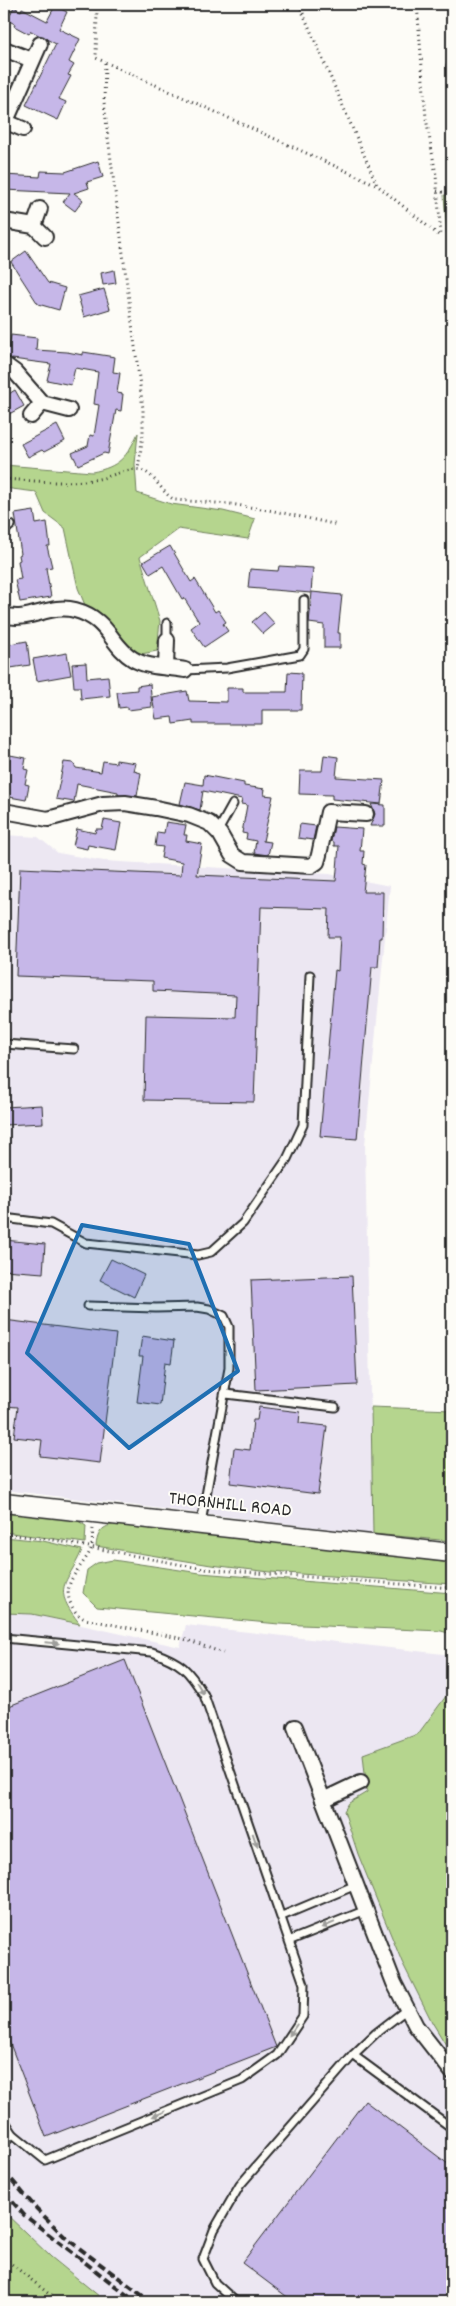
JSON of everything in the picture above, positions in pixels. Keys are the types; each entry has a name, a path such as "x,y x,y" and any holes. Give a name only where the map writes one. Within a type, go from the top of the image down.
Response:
{"street":[{"path":"23,129 5,121 40,44"},
{"path":"4,49 32,60"},
{"path":"34,226 40,209"},
{"path":"4,221 34,226 45,237"},
{"path":"4,364 15,372 42,403 68,410"},
{"path":"31,416 42,403"},
{"path":"4,615 14,618 58,608 76,610 88,615 106,628 133,659 145,664 186,670"},
{"path":"166,667 167,640"},
{"path":"4,810 48,819 103,804 125,803 189,814 209,823 218,831 228,850 237,859 258,864 311,866 317,862 328,812 366,814"},
{"name":"THORNHILL ROAD","path":"4,1503 201,1523 452,1553"},
{"path":"295,1727 394,1983 416,2026 452,2072"},
{"path":"323,1800 362,1782"}],"lane":[{"path":"4,531 11,524"},
{"path":"186,670 227,668 300,655 304,649 304,600"},
{"path":"167,624 167,640"},
{"path":"218,831 233,804"},
{"path":"4,1218 51,1224 86,1243 198,1255 211,1252 242,1223 287,1159 303,1125 310,974"},
{"path":"4,1044 74,1049"},
{"path":"88,1306 156,1308 187,1306 209,1309 224,1316 229,1327 229,1368 226,1394 201,1523"},
{"path":"226,1394 335,1407"},
{"path":"4,1638 152,1652 175,1660 193,1676 204,1695 291,1940 304,1984 302,2016 277,2055 242,2080 46,2160 14,2134 4,2120"},
{"path":"282,1916 356,1885"},
{"path":"291,1940 366,1910"},
{"path":"236,2302 214,2283 203,2259 214,2230 240,2185 353,2055 376,2032 407,2009"},
{"path":"353,2055 452,2128"},
{"path":"4,2142 14,2134"}],"path":[{"path":"94,4 97,10 96,58 377,185 441,237 437,192 426,118 417,4"},
{"path":"299,4 377,185"},
{"path":"104,63 107,128 143,409 143,434 138,469"},
{"path":"437,192 452,194"},
{"path":"4,479 30,481 94,480 138,469 146,472 169,497 175,500 265,509 338,525"},
{"path":"95,1512 91,1548 70,1581 67,1593 71,1605 78,1616 184,1639 223,1653"},
{"path":"4,1534 48,1539 204,1569 452,1588"},
{"path":"4,2258 59,2302"}],"highlighted area":[{"path":"82,1225 189,1244 238,1371 129,1448 27,1353"}],"shaded area":[{"path":"4,835 38,837 58,853 104,861 329,874 390,886 365,1145 373,1534 4,1490"},
{"path":"4,1613 32,1614 180,1647 186,1625 452,1655 452,1688 418,1734 364,1754 367,1792 349,1803 345,1819 402,1962 446,2045 452,2051 452,2302 104,2302 51,2257 4,2212"}],"green space":[{"path":"444,195 452,197 452,232 447,233"},
{"path":"138,433 135,464 137,493 171,504 223,511 255,519 248,539 178,529 140,557 160,621 157,651 141,654 130,649 87,610 78,588 65,528 45,513 36,492 4,488 4,465 92,472 101,470 116,464 126,455"},
{"path":"371,1407 452,1410 452,1541 373,1534"},
{"path":"4,1511 75,1519 86,1526 85,1543 4,1532"},
{"path":"124,1523 452,1563 452,1584 270,1572 211,1565 96,1546 99,1535 104,1528"},
{"path":"4,1537 43,1541 82,1550 67,1579 63,1593 71,1611 80,1624 32,1614 4,1613"},
{"path":"113,1560 200,1573 452,1593 452,1634 441,1631 279,1624 97,1607 83,1593 87,1570 97,1563"},
{"path":"452,1688 452,2051 446,2045 432,2022 402,1962 358,1854 344,1811 349,1803 367,1792 363,1754 418,1734"},
{"path":"4,2212 51,2257 105,2301 4,2302"}],"building":[{"path":"55,6 67,12 59,29 80,39 69,62 74,65 68,75 71,76 59,99 66,102 58,120 26,105 56,44 31,31 29,34 7,20 14,7 21,11 22,8 47,21"},
{"path":"98,161 103,177 87,182 89,188 74,193 83,200 75,211 63,202 70,193 4,190 4,175 40,177 41,171 65,172"},
{"path":"26,251 48,283 65,288 59,310 38,304 11,262"},
{"path":"114,270 116,283 103,285 101,273"},
{"path":"104,289 110,309 84,317 78,296"},
{"path":"11,335 37,338 36,350 83,355 83,352 115,357 113,372 120,373 117,393 123,394 121,411 116,410 108,454 104,453 78,465 72,453 88,446 90,435 94,436 99,405 94,404 98,372 75,368 71,385 47,380 51,364 12,359 4,355 4,348 9,348"},
{"path":"15,390 24,406 9,414 4,405 4,397"},
{"path":"57,425 65,441 44,452 42,450 28,457 21,444"},
{"path":"34,511 36,524 47,522 50,546 47,546 52,567 46,568 51,597 20,602 15,580 21,579 18,561 21,554 15,514"},
{"path":"170,546 191,582 195,579 215,612 218,610 226,622 223,624 228,631 204,647 191,628 199,622 184,598 182,599 163,566 150,574 143,562"},
{"path":"279,566 313,568 311,593 248,588 250,569 278,571"},
{"path":"312,592 342,595 338,633 340,633 340,648 324,648 324,625 309,623"},
{"path":"264,612 275,624 263,634 252,622"},
{"path":"27,641 30,665 4,669 4,645"},
{"path":"67,653 71,675 37,681 33,659"},
{"path":"86,663 87,678 108,676 110,696 81,699 80,687 74,687 72,664"},
{"path":"288,672 302,673 301,710 262,710 262,724 193,724 193,721 173,724 172,717 156,719 152,697 187,691 189,701 227,702 227,688 243,688 243,692 287,692"},
{"path":"150,684 152,707 128,710 128,707 119,708 117,692 137,690 137,686"},
{"path":"10,755 26,758 24,769 28,770 25,784 29,785 26,800 4,796"},
{"path":"324,755 338,757 336,777 384,780 381,804 332,799 332,795 299,794 300,771 322,771"},
{"path":"116,760 136,763 134,771 141,773 137,796 118,795 118,792 77,784 74,802 56,799 64,762 73,763 76,768 101,772 103,761 116,763"},
{"path":"204,775 244,783 244,786 265,789 264,795 273,796 263,841 271,842 268,855 254,853 256,841 246,839 247,834 242,833 247,805 241,804 242,799 203,791 200,810 180,804 185,782 203,785"},
{"path":"371,804 385,805 385,826 370,826 375,814"},
{"path":"104,820 121,823 116,850 88,845 87,849 73,846 77,829 95,833 96,829 102,829"},
{"path":"166,822 186,825 184,835 187,835 186,841 202,844 197,875 336,881 339,846 334,846 334,842 331,841 334,827 362,829 360,851 364,851 363,864 366,865 363,892 383,892 382,938 380,938 378,967 372,967 357,1139 320,1136 335,970 338,971 340,937 328,937 329,909 261,907 254,1102 144,1100 146,1015 235,1017 236,995 153,991 153,981 16,976 20,868 181,875 182,862 161,858 163,847 155,846 157,832 164,833"},
{"path":"300,824 316,826 313,840 298,838"},
{"path":"42,1105 43,1123 4,1125 4,1107"},
{"path":"4,1240 45,1244 43,1273 4,1270"},
{"path":"111,1259 144,1275 134,1297 100,1280"},
{"path":"352,1276 357,1385 256,1390 251,1280"},
{"path":"4,1320 116,1334 100,1463 40,1456 42,1440 14,1437 18,1407 4,1406"},
{"path":"142,1336 174,1341 171,1363 165,1362 160,1405 137,1402 143,1356 139,1356"},
{"path":"259,1407 300,1412 299,1423 327,1426 318,1494 230,1483 234,1448 250,1450 253,1420 257,1420"},
{"path":"125,1660 276,2047 46,2137 4,2028 4,1708"},
{"path":"365,2101 452,2167 452,2302 294,2302 242,2263"}],"railway":[{"path":"4,2171 36,2208 67,2239 151,2302"},
{"path":"4,2192 24,2215 136,2302"}]}
